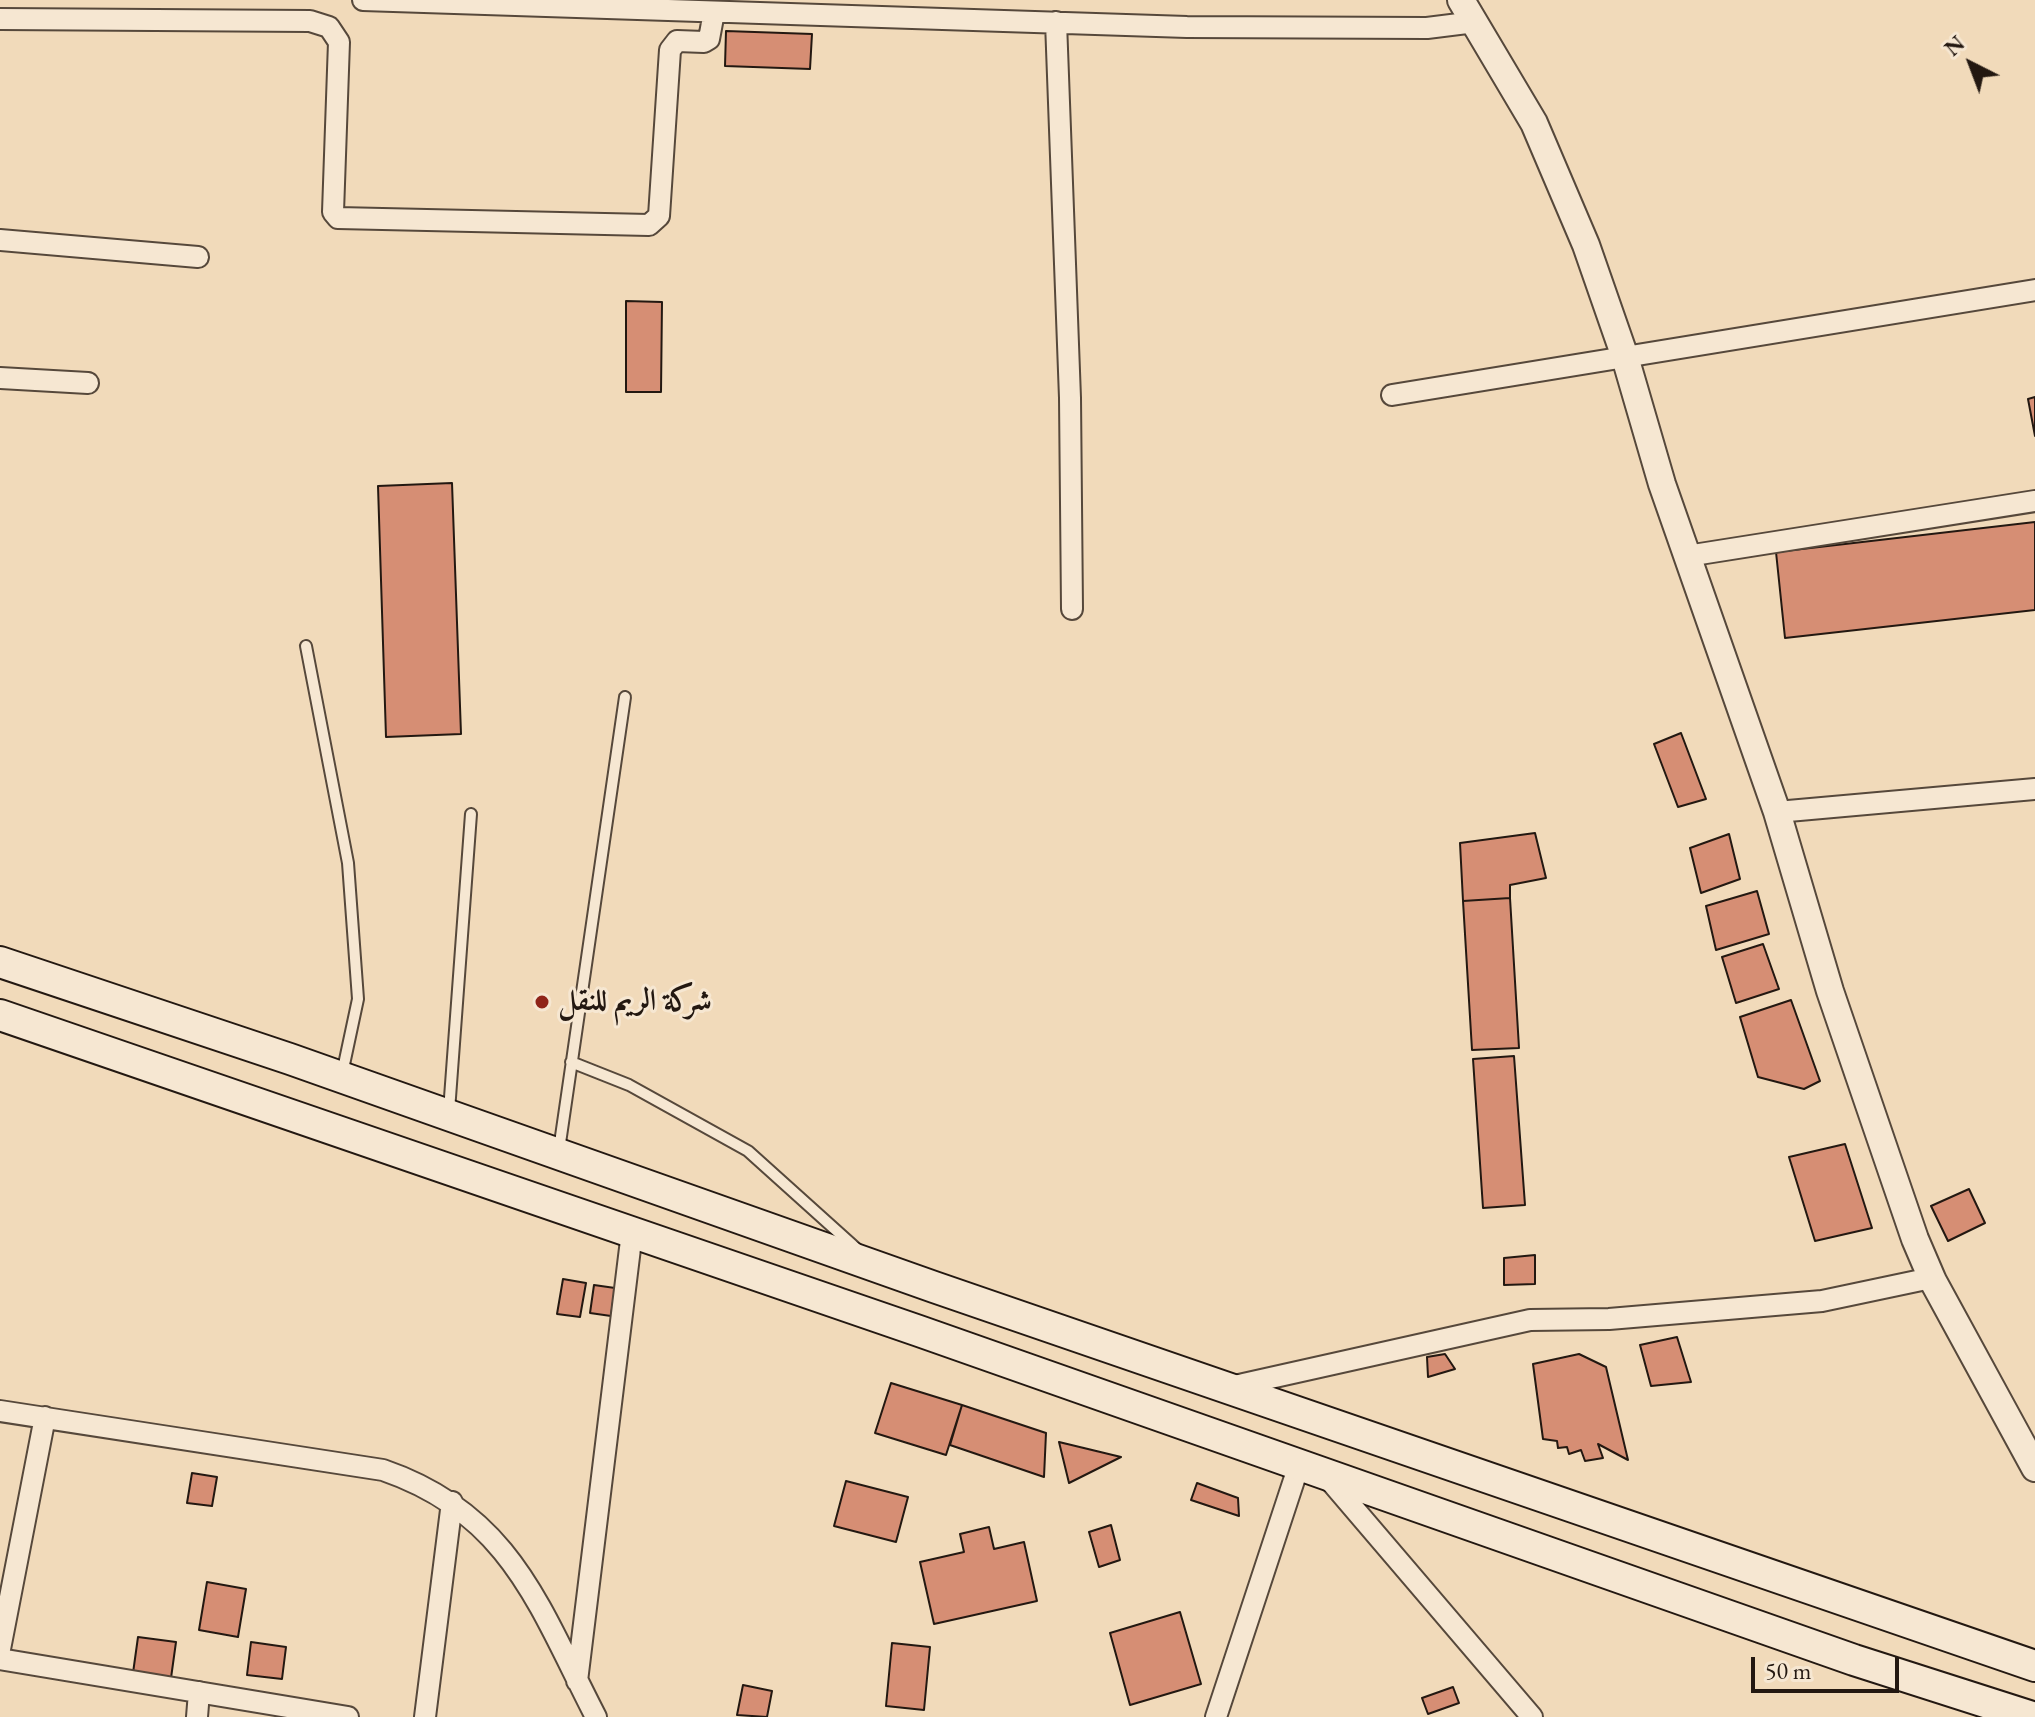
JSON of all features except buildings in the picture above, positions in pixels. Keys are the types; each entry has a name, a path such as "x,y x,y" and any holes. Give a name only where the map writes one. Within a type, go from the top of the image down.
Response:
{"main road":[{"path":"0,962 342,1077 879,1268 2035,1666"},
{"path":"0,1015 1697,1601 1854,1660 2032,1717"},
{"path":"919,1331 934,1287"}],"street":[{"path":"363,0 1056,22 1395,28 1458,26 1475,22"},
{"path":"1461,0 1534,123 1567,194 1625,357 1687,556 1777,812 1830,991 1887,1164 1931,1278 2035,1468"},
{"path":"0,19 310,21 329,27 339,42 333,212 338,218 649,225 659,216 670,50 677,41 704,42 709,39 714,12"},
{"path":"1056,22 1070,398 1072,609"},
{"path":"0,240 198,257"},
{"path":"1392,395 2035,290"},
{"path":"0,378 88,383"},
{"path":"1687,556 2035,501"},
{"path":"1777,812 2035,789"},
{"path":"577,1681 632,1232"},
{"path":"1227,1387 1530,1320 1609,1319 1822,1301 1931,1278"},
{"path":"0,1411 383,1470 421,1483 452,1502 496,1539 541,1604 596,1717"},
{"path":"0,1649 45,1417"},
{"path":"1216,1717 1312,1469 1532,1717"},
{"path":"425,1717 452,1502"},
{"path":"0,1659 348,1717"},
{"path":"197,1717 199,1692"}],"lane":[{"path":"306,646 348,863 358,999 342,1077"},
{"path":"558,1154 625,697"},
{"path":"449,1115 471,814"},
{"path":"571,1062 629,1085 748,1151 879,1268"}],"place":[{"name":"شركة الريم للنقل","path":"542,1002"}]}
